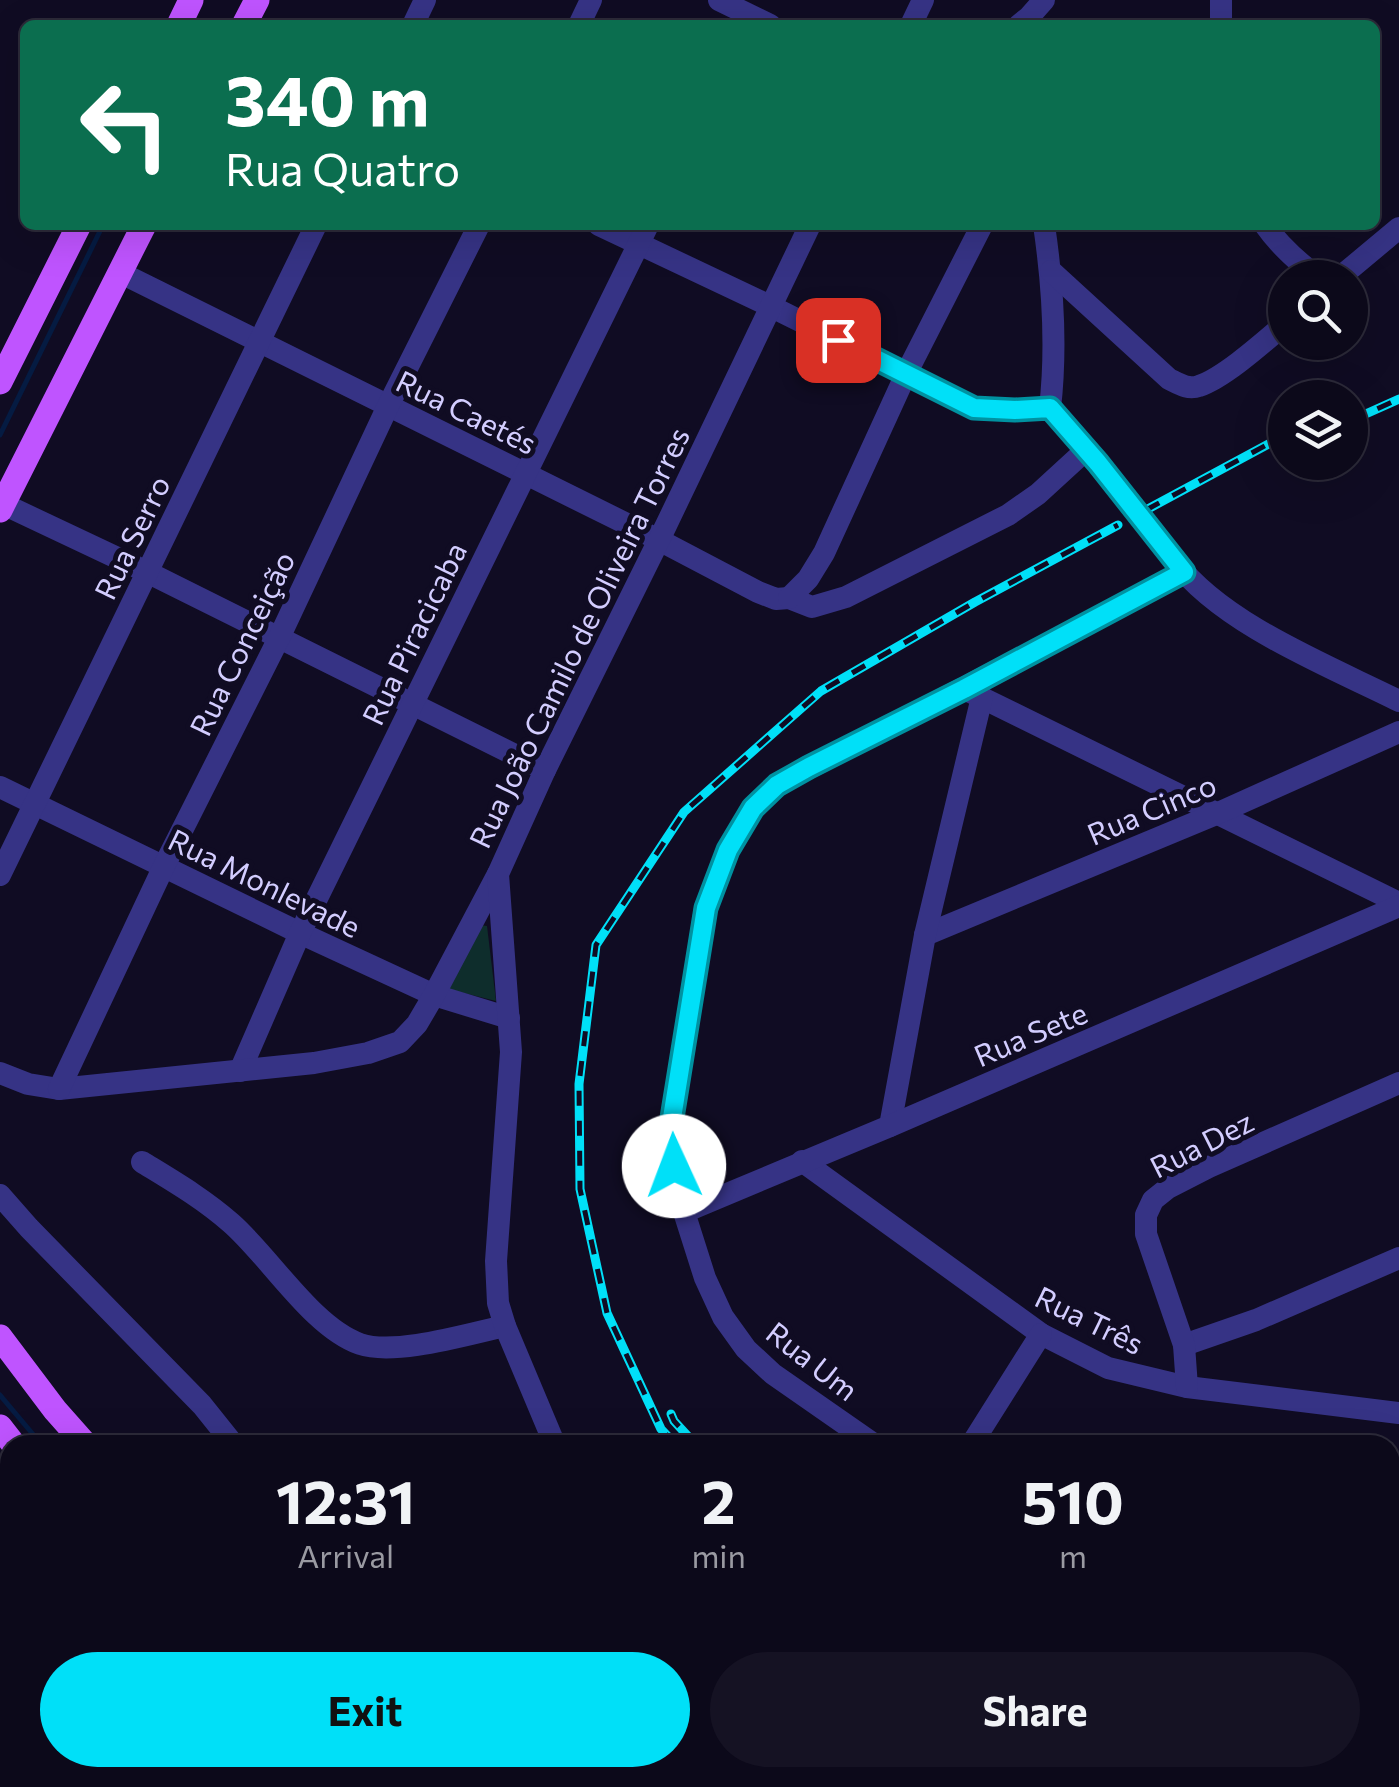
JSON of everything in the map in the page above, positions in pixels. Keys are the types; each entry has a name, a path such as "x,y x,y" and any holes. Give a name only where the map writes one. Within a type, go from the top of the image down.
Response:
{"main road":[{"path":"0,382 76,230"},
{"path":"2,507 141,230"},
{"path":"0,1337 77,1435"}],"street":[{"path":"719,0 757,16"},
{"path":"1026,20 1044,0"},
{"path":"1361,260 1399,228"},
{"name":"Rua Serro","path":"0,875 314,230"},
{"name":"Rua Conceição","path":"59,1090 164,866 476,230"},
{"name":"Rua João Camilo de Oliveira Torres","path":"551,1435 498,1303 496,1261 511,1052 498,874 808,230"},
{"path":"789,598 808,579 824,553 906,374 979,230"},
{"path":"1045,230 1051,272 1054,353 1050,408 1184,572 1212,600 1246,622 1399,701"},
{"path":"1269,230 1298,260"},
{"path":"643,235 770,306 974,408 1050,408"},
{"name":"Rua Piracicaba","path":"240,1071 300,933 643,235"},
{"name":"Rua Caetés","path":"120,272 758,592 789,598 812,608 826,605 970,536 1008,515 1092,457"},
{"path":"1051,272 1169,379 1186,387 1198,386 1233,365 1268,337"},
{"path":"2,507 146,572 545,770"},
{"name":"Rua Um","path":"860,1435 772,1374 746,1349 723,1317 705,1278 684,1212 674,1166 672,1118 706,908 728,850 753,808 777,785 973,693 1184,572"},
{"path":"890,1126 973,693 1399,904"},
{"name":"Rua Cinco","path":"925,935 1216,814 1399,732"},
{"name":"Rua Monlevade","path":"0,787 434,995 509,1018"},
{"path":"0,1073 59,1090 314,1063 368,1054 400,1042 417,1024 434,995 498,874"},
{"name":"Rua Sete","path":"684,1212 1399,904"},
{"name":"Rua Dez","path":"1187,1388 1184,1345 1146,1234 1146,1215 1153,1200 1209,1167 1399,1083"},
{"name":"Rua Três","path":"802,1161 1041,1334 1108,1368 1187,1388 1399,1413"},
{"path":"142,1162 231,1222 332,1329 362,1344 388,1347 431,1342 504,1326"},
{"path":"0,1194 202,1405 226,1435"},
{"path":"1184,1345 1256,1320 1399,1258"},
{"path":"977,1435 1041,1334"}],"green space":[{"path":"479,925 487,926 496,1001 444,988"}],"waterway":[{"path":"0,435 101,230"},
{"path":"0,1395 34,1435"}],"railway":[{"path":"1368,413 1399,399"},
{"path":"1146,510 1268,444"},
{"path":"667,1435 607,1313 580,1189 579,1084 596,945 684,812 821,691 1118,525"},
{"path":"671,1414 687,1435"}],"route":[{"path":"674,1166 672,1118 706,908 728,850 753,808 777,785 809,767 1184,572 1050,408 974,408 838,340"}]}
